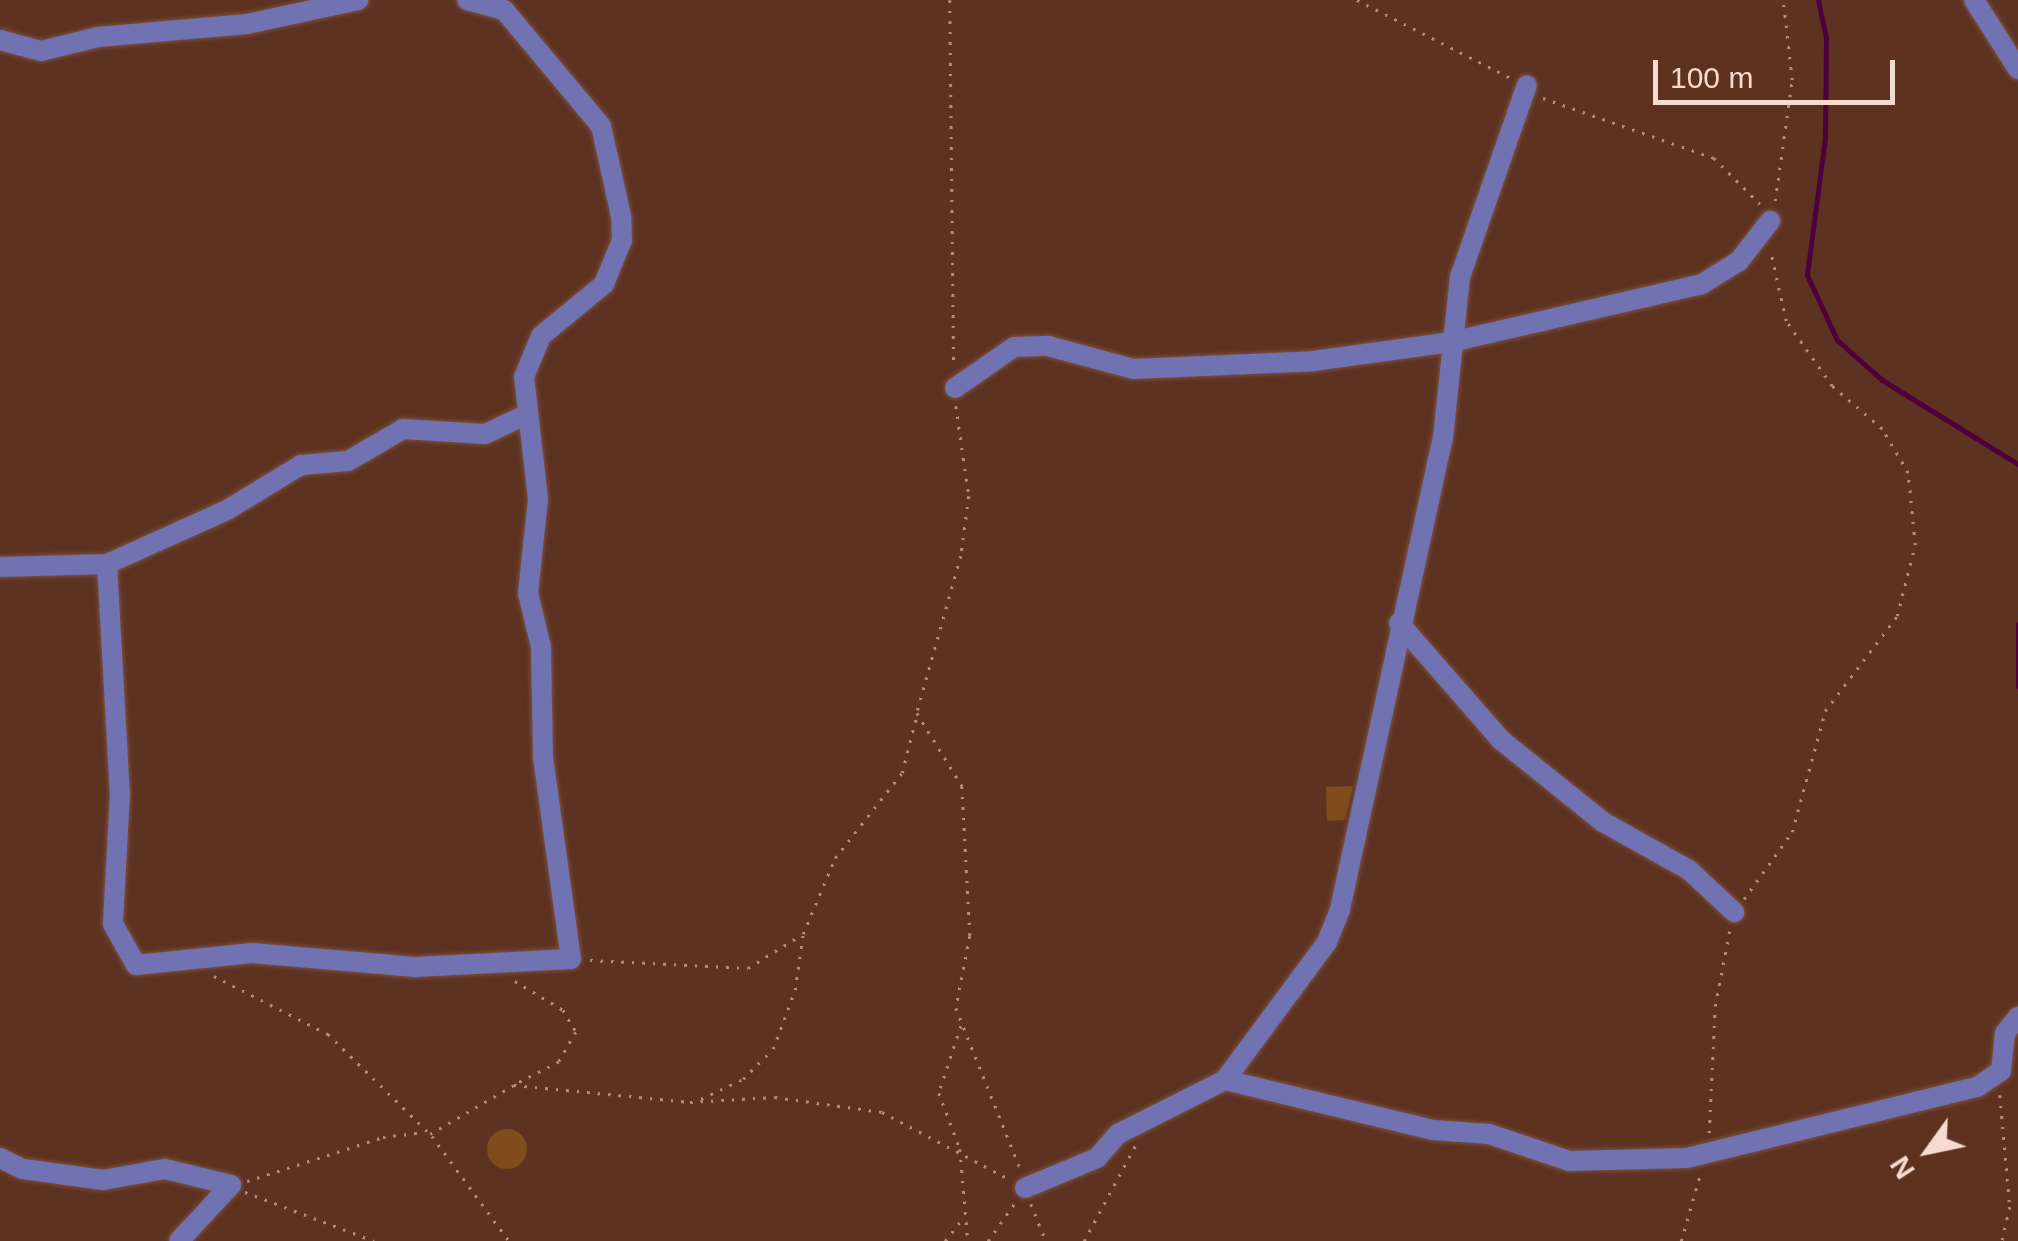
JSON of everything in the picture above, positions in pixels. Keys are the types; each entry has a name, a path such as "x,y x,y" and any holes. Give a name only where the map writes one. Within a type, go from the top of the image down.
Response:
{"street":[{"path":"0,40 41,51 98,37 247,24 358,0"},
{"path":"107,564 120,793 113,924 122,953 136,965 176,964 252,953 491,968 571,959 542,740 541,647 528,594 538,499 526,415 529,358 554,321 604,284 622,240 622,216 601,126 504,10 467,0"},
{"path":"1974,0 2018,69"},
{"path":"1025,1188 1097,1158 1118,1134 1225,1080 1335,924 1398,622 1443,438 1460,277 1527,86"},
{"path":"954,388 1014,347 1048,346 1134,369 1313,361 1451,342 1702,284 1739,261 1770,221"},
{"path":"0,567 107,564 227,510 301,465 348,462 410,428 486,434 526,415"},
{"path":"1398,622 1501,740 1603,822 1689,870 1734,912"},
{"path":"1225,1080 1433,1130 1489,1134 1569,1161 1681,1158 1977,1087 2001,1070 2005,1033 2018,1017"},
{"path":"0,1158 14,1167 103,1180 165,1169 230,1184 179,1241"}],"path":[{"path":"690,1102 743,1078 773,1049 796,990 802,934 835,858 902,773 969,496 954,388 950,0"},
{"path":"1357,0 1527,86 1545,100 1714,158 1770,221"},
{"path":"1682,1241 1706,1149 1715,1006 1734,912 1792,832 1818,727 1852,666 1897,616 1915,545 1908,473 1882,429 1832,386 1786,321 1774,291 1770,221 1790,111 1783,0"},
{"path":"917,712 956,772 965,801 970,936 957,989 962,1025 1017,1155"},
{"path":"571,959 748,968 802,934"},
{"path":"176,964 328,1034 430,1134 509,1241"},
{"path":"230,1184 408,1130 430,1134 559,1062 576,1032 563,1010 491,968"},
{"path":"962,1025 939,1094 960,1149 968,1241"},
{"path":"2001,1070 2010,1207 2002,1241"},
{"path":"514,1085 690,1102 762,1096 869,1108 960,1149 1025,1188 988,1241"},
{"path":"1084,1241 1153,1114"},
{"path":"230,1184 374,1241"},
{"path":"945,1241 965,1216"}],"building":[{"path":"1353,786 1345,820 1327,821 1326,787"},
{"path":"507,1129 521,1135 527,1149 521,1163 507,1169 493,1163 487,1149 493,1135"}],"waterway":[{"path":"1818,0 1826,38 1825,138 1807,275 1837,340 1882,380 2018,464"},
{"path":"2018,624 2018,686"}]}
